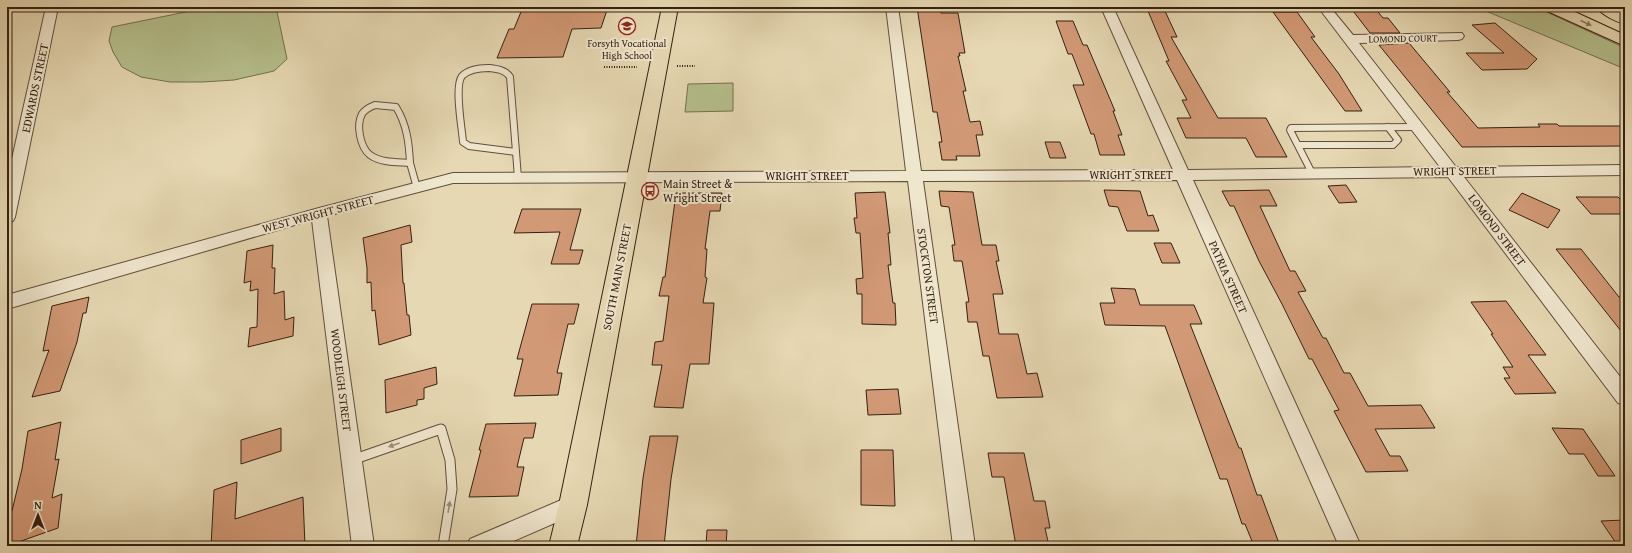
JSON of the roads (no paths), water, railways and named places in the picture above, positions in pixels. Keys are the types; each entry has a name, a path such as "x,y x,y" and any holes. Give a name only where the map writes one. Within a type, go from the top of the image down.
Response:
{"main road":[{"name":"SOUTH MAIN STREET","path":"563,546 573,505 670,7"},
{"path":"1551,7 1625,40"},
{"path":"1604,7 1625,19"}],"street":[{"name":"EDWARDS STREET","path":"7,217 52,7"},
{"name":"STOCKTON STREET","path":"892,7 964,546"},
{"name":"PATRIA STREET","path":"1107,7 1181,175 1350,546"},
{"name":"LOMOND STREET","path":"1324,7 1625,397"},
{"name":"LOMOND COURT","path":"1349,39 1458,36"},
{"name":"WRIGHT STREET","path":"637,177 1181,175 1625,170"},
{"name":"WEST WRIGHT STREET","path":"7,302 319,213 453,178 637,177"},
{"name":"WOODLEIGH STREET","path":"319,213 363,546"},
{"path":"478,546 573,505"}],"lane":[{"path":"516,152 469,146 463,142 459,85 463,76 467,72 483,68 502,70 508,73 510,77 516,152 518,178"},
{"path":"410,163 385,161 368,154 363,147 360,133 361,115 367,108 383,105 396,107 403,116 409,138 410,163 417,188"},
{"path":"1299,145 1393,145 1398,140 1388,127"},
{"path":"1312,173 1290,130 1291,128 1417,127"},
{"path":"351,460 441,429 450,460 452,489 443,546"}],"place":[{"name":"Forsyth Vocational High School","path":"627,26"},
{"name":"Main Street & Wright Street","path":"650,191"}]}
